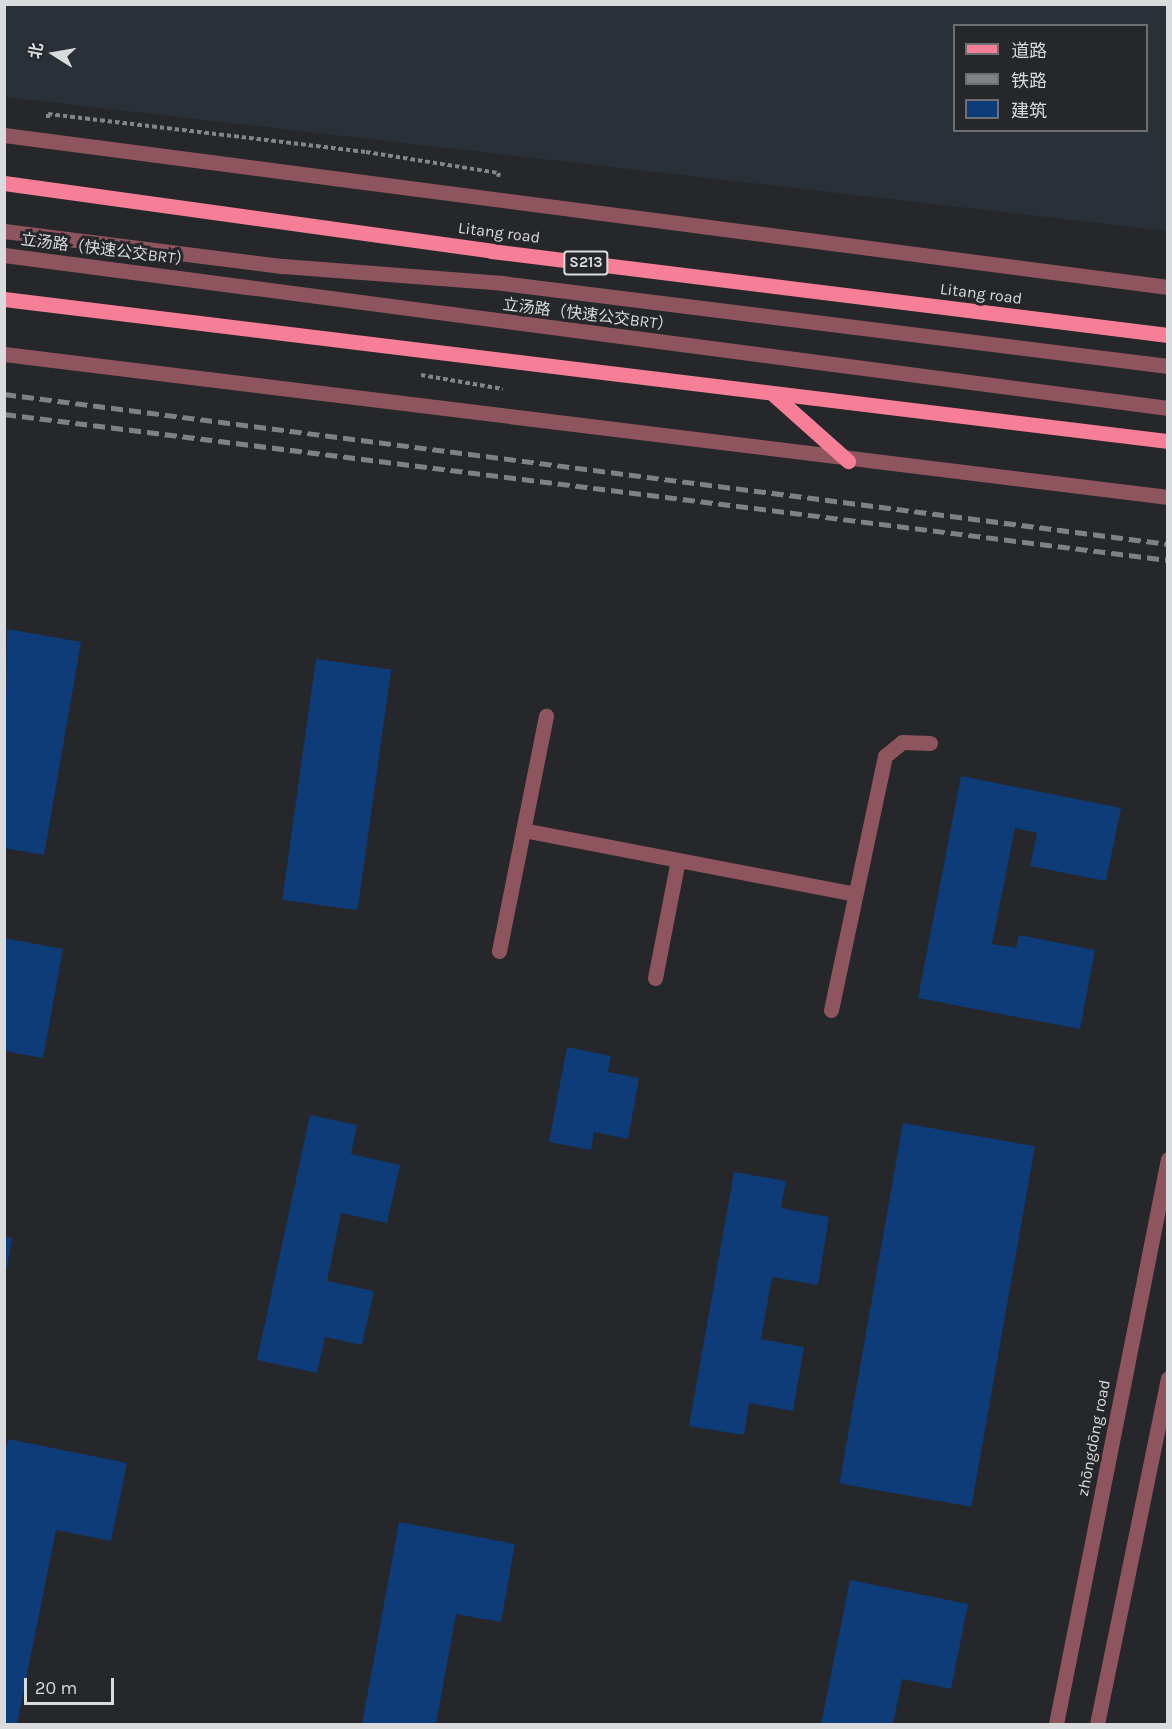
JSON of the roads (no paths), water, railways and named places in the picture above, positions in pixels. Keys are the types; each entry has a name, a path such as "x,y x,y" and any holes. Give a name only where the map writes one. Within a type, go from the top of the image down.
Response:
{"main road":[{"name":"Litang road","path":"4,183 491,251 1167,335"},
{"path":"4,299 775,396 1167,441"},
{"path":"775,396 848,461"}],"street":[{"name":"Litang road","path":"4,135 1167,287"},
{"name":"立汤路（快速公交BRT）","path":"4,231 283,266 502,283 1167,366"},
{"name":"立汤路（快速公交BRT）","path":"4,255 1167,408"},
{"path":"4,354 848,461 1167,497"},
{"path":"499,951 546,716"},
{"path":"831,1010 885,756 902,742 930,743"},
{"path":"523,830 855,894"},
{"path":"655,978 678,860"},
{"name":"zhōngdōng road","path":"1056,1725 1167,1160"},
{"path":"1097,1725 1167,1378"}],"railway":[{"path":"4,394 1168,544"},
{"path":"4,414 1168,560"}]}
